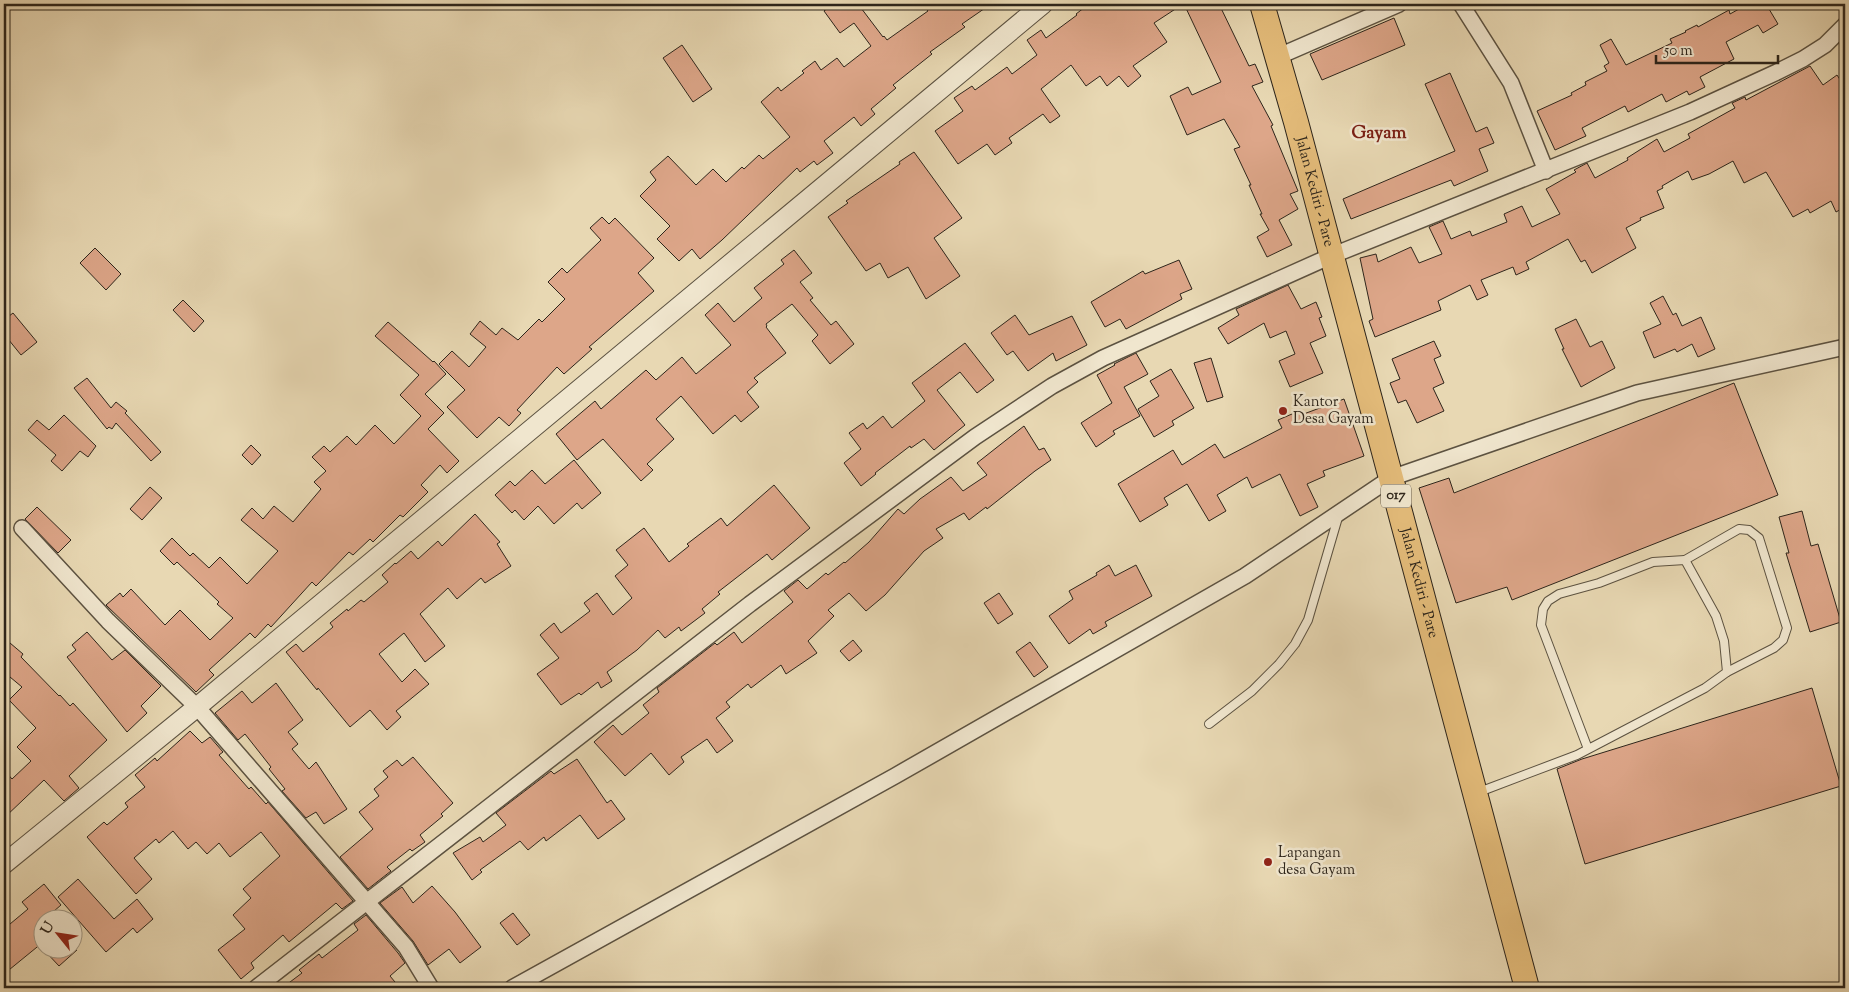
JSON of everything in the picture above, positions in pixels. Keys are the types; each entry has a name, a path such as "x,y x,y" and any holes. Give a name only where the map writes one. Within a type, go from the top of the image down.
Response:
{"main road":[{"name":"Jalan Kediri - Pare","path":"1262,4 1527,988"}],"street":[{"path":"4,864 197,707 1043,4"},
{"path":"1277,56 1399,4"},
{"path":"1461,4 1511,83 1546,170"},
{"path":"256,988 368,903 750,604 975,437 1052,386 1103,358 1331,256 1690,112 1803,59 1825,45 1845,25"},
{"path":"512,988 895,776 1237,581 1391,478 1637,393 1845,347"},
{"path":"22,528 108,621 197,707 406,947 432,988"}],"lane":[{"path":"1209,724 1252,691 1279,664 1295,644 1308,620 1340,512"},
{"path":"1474,791 1487,789 1588,750 1705,688 1727,672 1774,648 1783,640 1786,628 1759,538 1749,530 1739,529 1685,560 1653,562 1599,583 1559,594 1548,601 1543,609 1541,626 1588,750"},
{"path":"1685,560 1716,616 1724,641 1727,672"}],"building":[{"path":"833,4 858,4 887,40 928,11 922,4 991,4 962,24 965,27 930,52 932,54 893,85 896,88 871,109 875,114 861,126 854,117 824,141 833,153 817,165 814,161 800,172 797,168 700,259 692,249 679,261 657,239 670,226 640,196 656,180 650,172 668,156 696,185 713,169 726,182 759,155 763,159 790,137 761,102 778,87 781,91 804,73 802,71 815,61 821,70 837,58 844,67 871,46 854,23 840,33 824,11"},
{"path":"1089,4 1183,4 1154,23 1167,42 1133,66 1141,76 1128,87 1119,76 1107,86 1100,76 1086,86 1071,65 1041,89 1060,116 1050,123 1043,114 1009,138 1012,143 995,155 987,144 958,164 935,131 963,111 954,98 972,86 975,90 1007,67 1012,74 1037,55 1027,40 1041,30 1046,38"},
{"path":"1184,4 1219,4 1249,66 1255,64 1263,82 1252,86 1273,125 1271,126 1298,191 1290,194 1298,209 1279,220 1292,245 1267,257 1257,237 1269,230 1260,214 1262,214 1249,185 1251,185 1234,149 1240,147 1224,119 1187,135 1170,96 1188,87 1192,95 1221,82"},
{"path":"1748,4 1766,4 1778,24 1763,33 1758,25 1726,42 1734,59 1700,77 1705,87 1689,95 1687,91 1666,102 1662,94 1628,112 1625,106 1582,128 1586,136 1555,150 1537,111 1572,95 1571,93 1586,85 1585,82 1607,71 1604,66 1609,63 1600,45 1611,39 1626,65 1672,43 1670,39 1697,25 1698,27 1729,10 1730,14"},
{"path":"1394,18 1405,45 1322,80 1310,54"},
{"path":"682,45 712,89 693,102 663,58"},
{"path":"1810,66 1823,85 1837,75 1845,87 1845,207 1836,212 1831,201 1810,213 1808,209 1793,217 1766,172 1744,183 1733,161 1709,174 1692,180 1688,171 1657,191 1664,208 1640,218 1641,220 1626,228 1636,248 1592,273 1585,260 1581,262 1568,239 1526,262 1529,269 1516,275 1513,267 1481,280 1488,295 1477,300 1470,285 1438,301 1441,310 1375,337 1369,321 1373,319 1360,258 1376,254 1378,262 1411,247 1419,263 1442,254 1429,227 1443,221 1451,239 1470,231 1472,236 1507,222 1504,214 1522,206 1532,227 1560,214 1546,189 1576,172 1574,170 1587,163 1595,178 1628,160 1627,158 1657,139 1664,152 1690,138 1688,134 1735,108 1732,103 1745,97 1746,100"},
{"path":"1450,73 1476,132 1487,127 1494,143 1479,149 1488,171 1454,186 1451,180 1351,219 1343,199 1455,151 1425,84"},
{"path":"914,152 962,218 934,238 960,276 926,299 908,267 888,278 880,263 866,271 828,217 848,203 846,201 900,164 899,162"},
{"path":"602,217 609,224 615,218 654,258 638,273 654,291 589,347 592,349 564,374 557,367 517,410 521,413 509,426 499,417 477,438 447,407 465,390 439,364 452,351 469,367 486,347 470,334 480,321 496,335 502,328 518,340 539,319 542,322 565,299 548,282 562,268 567,273 601,240 590,228"},
{"path":"95,248 121,274 106,290 80,263"},
{"path":"794,250 812,273 800,282 813,298 810,300 831,325 836,321 854,344 830,364 812,341 818,335 792,304 766,324 766,327 786,353 754,378 758,382 747,392 759,407 741,422 735,415 713,434 681,396 656,419 674,439 647,464 653,470 641,481 603,439 577,460 556,434 595,401 601,409 646,370 656,380 682,357 696,374 731,345 705,315 718,303 734,322 762,298 754,288 784,264 781,260"},
{"path":"1179,260 1192,289 1180,294 1182,299 1126,329 1120,319 1105,327 1091,302 1143,271 1145,274"},
{"path":"1288,285 1301,309 1316,302 1322,317 1319,318 1326,336 1310,343 1323,373 1290,387 1279,361 1295,354 1286,331 1270,338 1264,323 1228,344 1218,328 1239,315 1236,309"},
{"path":"1663,296 1673,315 1676,313 1682,326 1701,317 1715,349 1698,357 1692,344 1677,352 1675,349 1654,358 1643,332 1661,324 1650,303"},
{"path":"183,300 204,321 194,332 173,310"},
{"path":"13,313 37,342 21,355 4,334 4,320"},
{"path":"1015,315 1029,335 1072,316 1087,345 1056,361 1053,353 1028,371 1013,351 1007,355 991,333"},
{"path":"1576,319 1590,347 1602,341 1615,368 1581,387 1562,349 1564,349 1555,329"},
{"path":"388,322 434,361 446,374 425,394 444,413 428,429 459,461 447,473 440,465 421,485 428,492 403,517 400,515 373,542 370,539 353,555 349,552 316,586 312,582 271,627 268,624 255,638 250,633 209,670 214,675 196,692 106,605 120,593 123,597 131,589 165,625 180,610 210,640 233,618 177,562 174,565 160,551 172,538 190,556 193,553 209,568 220,557 247,584 278,551 241,520 252,508 263,519 274,506 293,522 321,489 314,482 326,471 312,457 324,446 330,452 347,436 356,445 375,425 394,444 421,416 400,395 419,375 375,336"},
{"path":"1434,341 1441,356 1434,359 1444,383 1433,388 1444,411 1417,423 1406,400 1398,403 1390,383 1400,379 1392,359"},
{"path":"965,343 994,380 977,393 960,372 937,390 965,425 934,450 924,439 911,448 910,446 861,486 844,463 861,449 849,433 863,423 867,429 883,416 892,428 925,401 912,383"},
{"path":"1136,353 1148,374 1124,387 1140,416 1113,431 1115,434 1096,447 1081,423 1112,403 1097,375"},
{"path":"1211,358 1223,397 1207,402 1194,363"},
{"path":"1171,369 1194,408 1172,421 1174,425 1154,437 1138,409 1159,396 1150,381"},
{"path":"87,378 111,408 116,402 127,411 125,413 161,452 151,461 116,423 112,429 109,427 107,429 74,388"},
{"path":"1734,383 1778,495 1512,600 1507,587 1456,603 1419,488 1449,478 1454,493"},
{"path":"1344,399 1364,456 1323,471 1325,476 1307,484 1318,507 1300,516 1280,474 1252,488 1247,477 1217,495 1226,511 1209,521 1187,484 1164,498 1168,505 1140,522 1118,484 1173,450 1182,465 1215,444 1224,458 1282,428 1278,420 1299,411 1301,415"},
{"path":"64,415 96,446 88,457 80,451 62,471 51,461 56,455 28,430 37,420 49,430"},
{"path":"1024,426 1039,450 1044,448 1051,460 987,509 986,507 969,520 964,513 936,529 943,538 924,551 885,595 866,611 849,593 828,610 834,616 808,641 817,653 786,674 781,665 751,688 748,684 726,702 730,707 716,718 733,741 717,753 707,739 681,757 684,762 669,775 651,753 625,776 594,742 613,725 622,735 649,713 643,705 659,692 657,688 715,643 717,645 734,632 742,643 793,602 784,591 798,580 807,589 826,573 828,575 845,563 869,542 898,509 904,514 920,499 951,477 963,491 987,475 977,463"},
{"path":"251,445 261,455 252,465 242,455"},
{"path":"574,460 601,493 582,509 577,503 554,524 538,506 524,520 515,510 512,513 495,495 510,481 515,486 532,470 545,484"},
{"path":"774,485 810,528 772,560 767,554 718,592 720,594 702,609 705,613 681,631 679,627 665,638 658,630 637,650 607,672 612,681 601,688 598,682 581,695 579,693 561,705 537,674 559,658 540,635 554,623 561,633 590,611 584,603 597,593 613,615 632,598 615,576 628,565 616,550 644,528 669,562 689,546 687,544 721,518 727,526"},
{"path":"150,487 162,498 142,520 130,509"},
{"path":"37,507 71,540 58,553 25,519"},
{"path":"1802,511 1811,546 1818,544 1841,622 1810,632 1786,553 1789,553 1779,517"},
{"path":"475,514 500,542 497,544 511,566 485,583 481,578 457,599 448,588 420,614 445,646 425,662 404,633 379,654 402,682 415,669 429,684 396,711 401,717 387,730 370,710 350,727 286,652 296,644 303,652 333,627 330,623 347,609 348,611 361,600 364,602 388,582 382,575 395,563 411,551 418,559 438,541 442,546"},
{"path":"1109,565 1115,576 1136,565 1152,596 1105,622 1107,626 1093,634 1090,629 1069,644 1049,616 1073,599 1069,591 1097,575 1096,573"},
{"path":"999,593 1013,614 998,624 984,603"},
{"path":"87,632 112,660 125,650 161,686 141,706 147,713 127,732 67,657 76,650 72,645"},
{"path":"853,640 862,651 849,661 840,651"},
{"path":"1030,642 1048,667 1034,677 1016,652"},
{"path":"10,643 23,654 21,657 59,696 70,706 73,703 107,740 69,776 79,788 64,801 44,780 4,818 4,770 12,779 31,761 17,747 36,728 9,700 22,687 4,672 4,649"},
{"path":"276,683 303,720 288,732 298,744 292,749 309,769 316,762 347,809 324,824 316,812 306,818 282,791 285,789 269,769 271,767 245,734 238,740 215,713 242,691 252,703"},
{"path":"1812,688 1841,786 1585,864 1557,769 1582,759"},
{"path":"190,731 202,743 210,737 223,752 219,755 249,789 251,787 266,804 268,802 353,901 342,909 336,903 289,942 283,935 251,963 254,968 241,979 218,950 245,929 233,915 251,898 243,889 280,856 261,832 230,857 219,843 207,854 196,842 188,849 173,831 159,843 156,839 134,858 152,879 136,894 87,837 104,822 107,825 128,807 125,803 145,787 135,775 155,758 157,761"},
{"path":"413,757 453,803 441,814 443,816 420,835 425,842 412,851 410,849 387,867 391,871 368,889 340,857 373,829 359,812 379,796 374,789 388,777 383,771 397,760 402,766"},
{"path":"577,759 607,803 611,800 625,819 598,839 580,815 546,841 544,837 528,850 520,841 480,870 482,872 472,880 453,853 480,837 483,842 506,825 496,813 551,771 554,774"},
{"path":"78,879 114,919 137,899 153,919 137,933 133,928 106,952 82,924 82,910 69,910 58,897"},
{"path":"44,884 61,905 55,910 32,910 32,951 4,974 4,929 28,909 22,902"},
{"path":"432,886 455,912 481,947 460,963 449,949 428,965 413,941 380,903 402,887 413,903"},
{"path":"513,913 530,935 517,945 500,923"},
{"path":"366,915 405,963 390,976 400,988 282,988 302,973 299,970 319,954 322,958 358,930 354,924"},
{"path":"53,960 66,960 59,966"}],"place":[{"name":"Kantor Desa Gayam","path":"1283,411"},
{"name":"Lapangan desa Gayam","path":"1268,862"}],"district":[{"name":"Gayam","path":"1379,134"}]}
